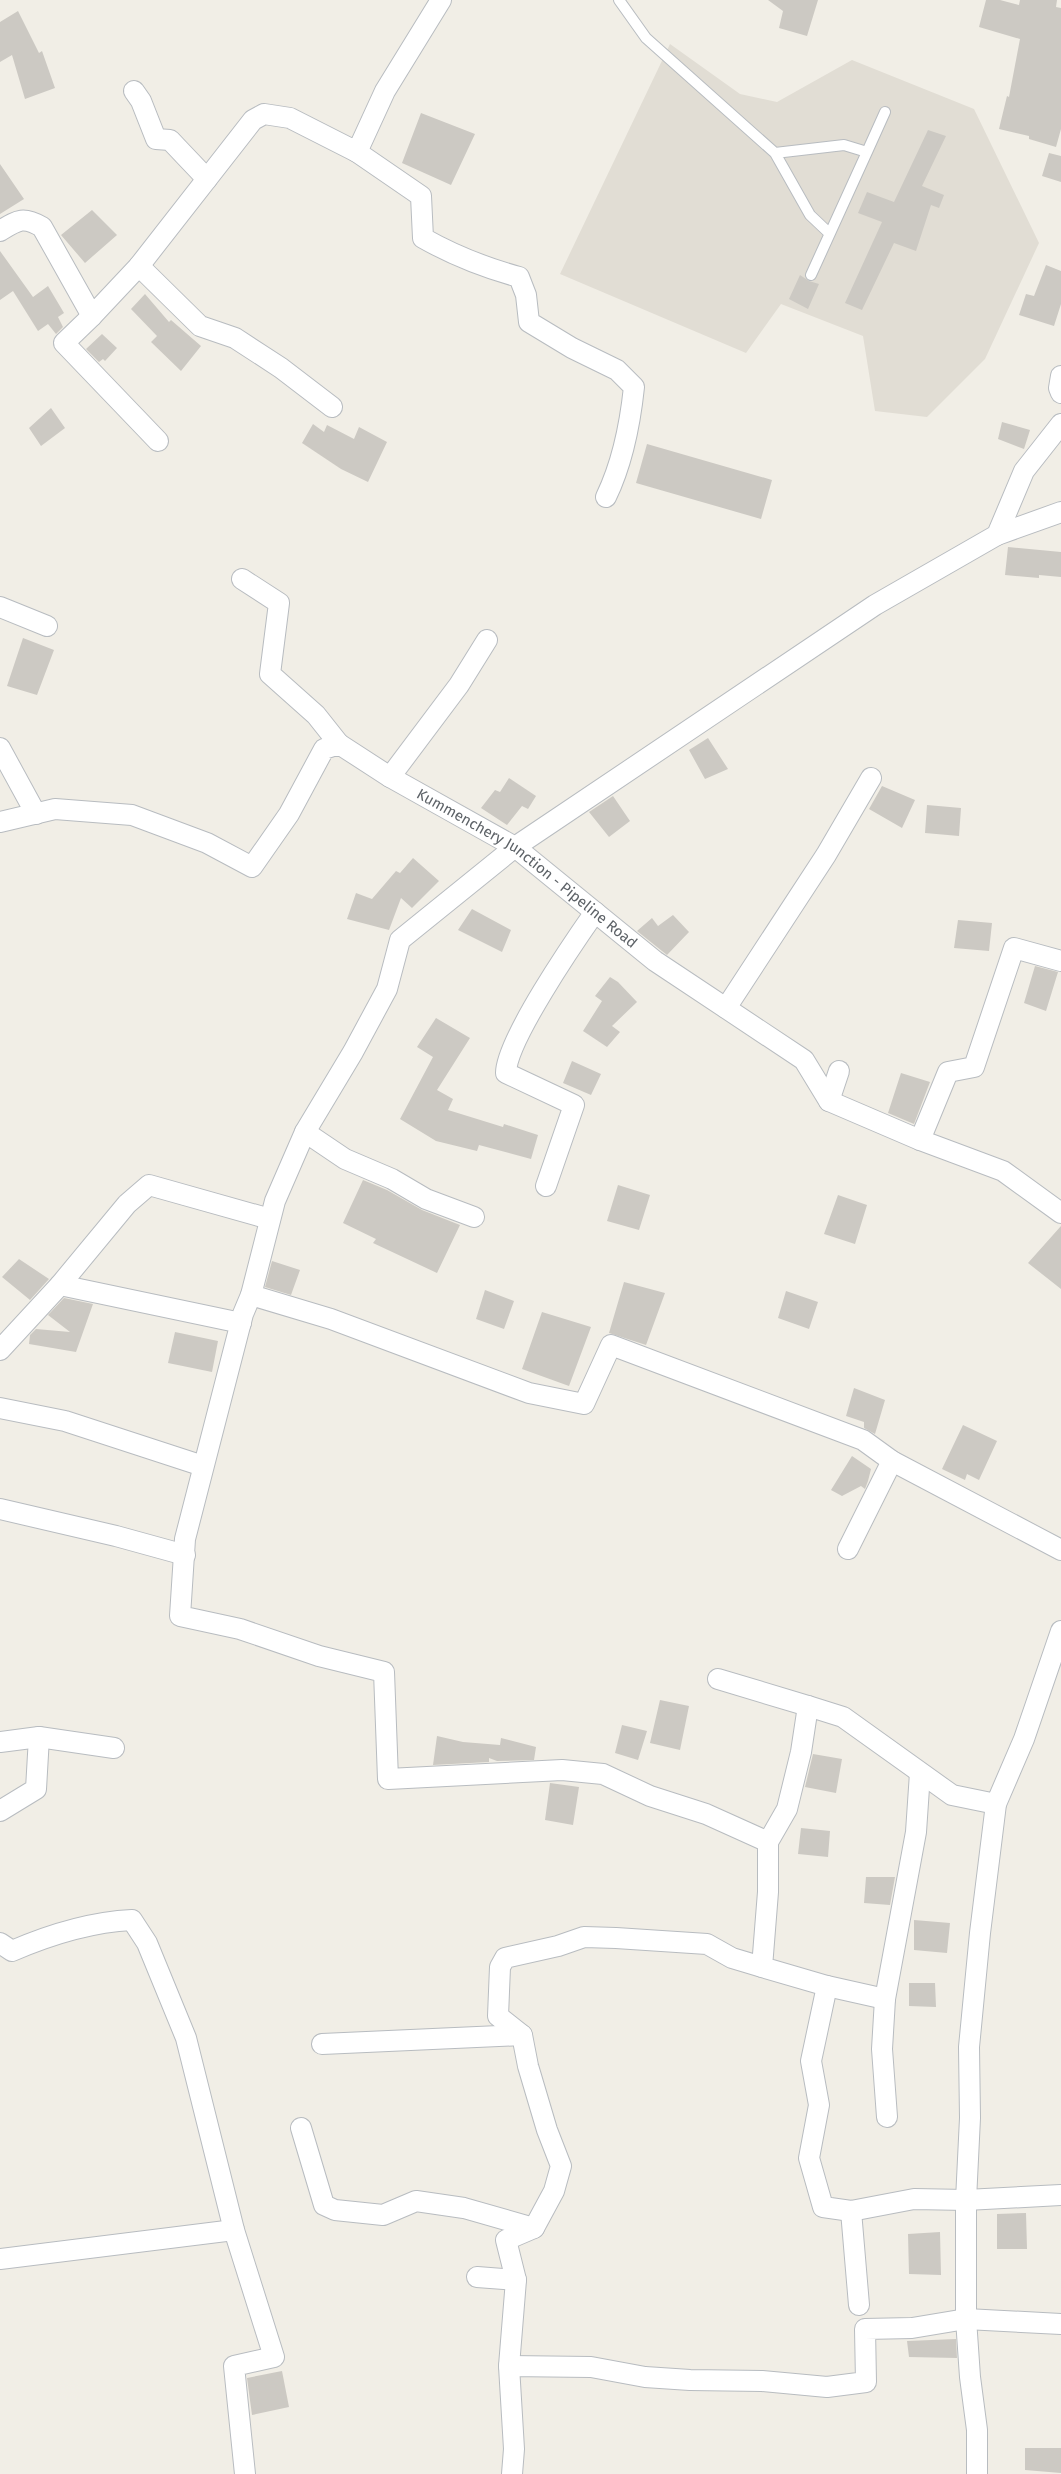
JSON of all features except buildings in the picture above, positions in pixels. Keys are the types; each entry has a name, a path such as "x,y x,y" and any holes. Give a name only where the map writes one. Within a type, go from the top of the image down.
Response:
{"street":[{"path":"354,150 357,152 386,91 440,0"},
{"path":"134,91 141,101 156,139 170,140 207,179"},
{"path":"158,441 64,343 139,266 254,120 264,114 290,118 354,150 420,196 424,238 441,248 494,270 519,277 526,295 528,322 572,348 617,370 634,387 630,420 619,468 606,496"},
{"path":"0,231 17,220 31,221 42,227 92,316"},
{"path":"139,266 200,326 235,338 281,368 332,407"},
{"path":"1061,376 1059,388 1061,393"},
{"path":"997,535 1024,471 1061,424"},
{"path":"768,1842 706,1814 650,1796 603,1774 562,1770 388,1780 384,1672 319,1656 240,1629 180,1616 185,1538 275,1201 305,1132 353,1052 387,989 400,940 516,847 875,605 997,535 1061,512"},
{"name":"Kummenchery Junction - Pipeline Road","path":"242,579 279,603 270,674 316,715 339,744 390,777 516,847 655,961 804,1060 829,1101"},
{"path":"0,607 48,626"},
{"path":"390,777 459,684 487,640"},
{"path":"0,822 55,809 132,815 207,843 252,866 289,814 324,749 339,744"},
{"path":"0,748 36,814"},
{"path":"726,1008 826,855 871,778"},
{"path":"546,1186 574,1106 506,1073 506,1066 516,1039 572,946 595,912"},
{"path":"920,1140 948,1072 974,1067 1014,948 1061,961"},
{"path":"839,1071 829,1101 920,1140 1003,1172 1061,1213"},
{"path":"305,1132 345,1159 392,1179 426,1199 474,1217"},
{"path":"0,1350 60,1285 127,1204 149,1185 270,1219"},
{"path":"60,1285 241,1323"},
{"path":"251,1295 331,1320 529,1393 584,1404 611,1345 835,1427 863,1440 892,1461 1061,1550"},
{"path":"0,1408 64,1421 203,1466"},
{"path":"848,1549 892,1461"},
{"path":"0,1509 116,1536 184,1556"},
{"path":"977,2474 977,2430 970,2377 966,2319 966,2200 970,2118 969,2047 980,1933 996,1804 1056,1667 1061,1630"},
{"path":"718,1679 843,1717 952,1795 996,1804"},
{"path":"762,1967 768,1892 768,1842 786,1809 800,1752 808,1706"},
{"path":"0,1811 36,1789 39,1737"},
{"path":"0,1742 39,1737 114,1748"},
{"path":"887,2117 882,2049 885,1999 916,1832 920,1773"},
{"path":"0,1943 12,1951 43,1937 116,1921 132,1920 147,1943 186,2038 234,2230 274,2357 234,2366 245,2474"},
{"path":"512,2474 514,2449 509,2366 516,2280 506,2240 534,2228 554,2191 561,2166 547,2130 528,2066 522,2035 498,2016 500,1966 505,1958 558,1946 584,1937 708,1944 732,1958 827,1986 885,1999"},
{"path":"827,1986 811,2061 819,2105 809,2158 823,2207 851,2211 914,2199 966,2200 1061,2195"},
{"path":"322,2044 522,2035"},
{"path":"301,2128 324,2205 383,2215 416,2201 464,2208 534,2228"},
{"path":"851,2211 859,2305"},
{"path":"0,2259 234,2230"},
{"path":"477,2277 516,2280"},
{"path":"509,2366 591,2367 645,2377 762,2381 827,2387 866,2382 865,2329 912,2328 966,2319 1061,2324"}],"lane":[{"path":"618,0 646,38 775,153 810,215 829,233"},
{"path":"811,275 885,112"},
{"path":"775,153 844,146 867,152"}],"shaded area":[{"path":"670,44 740,94 777,102 852,60 974,109 1039,243 985,359 927,417 875,411 863,336 781,304 746,353 560,274"}]}
